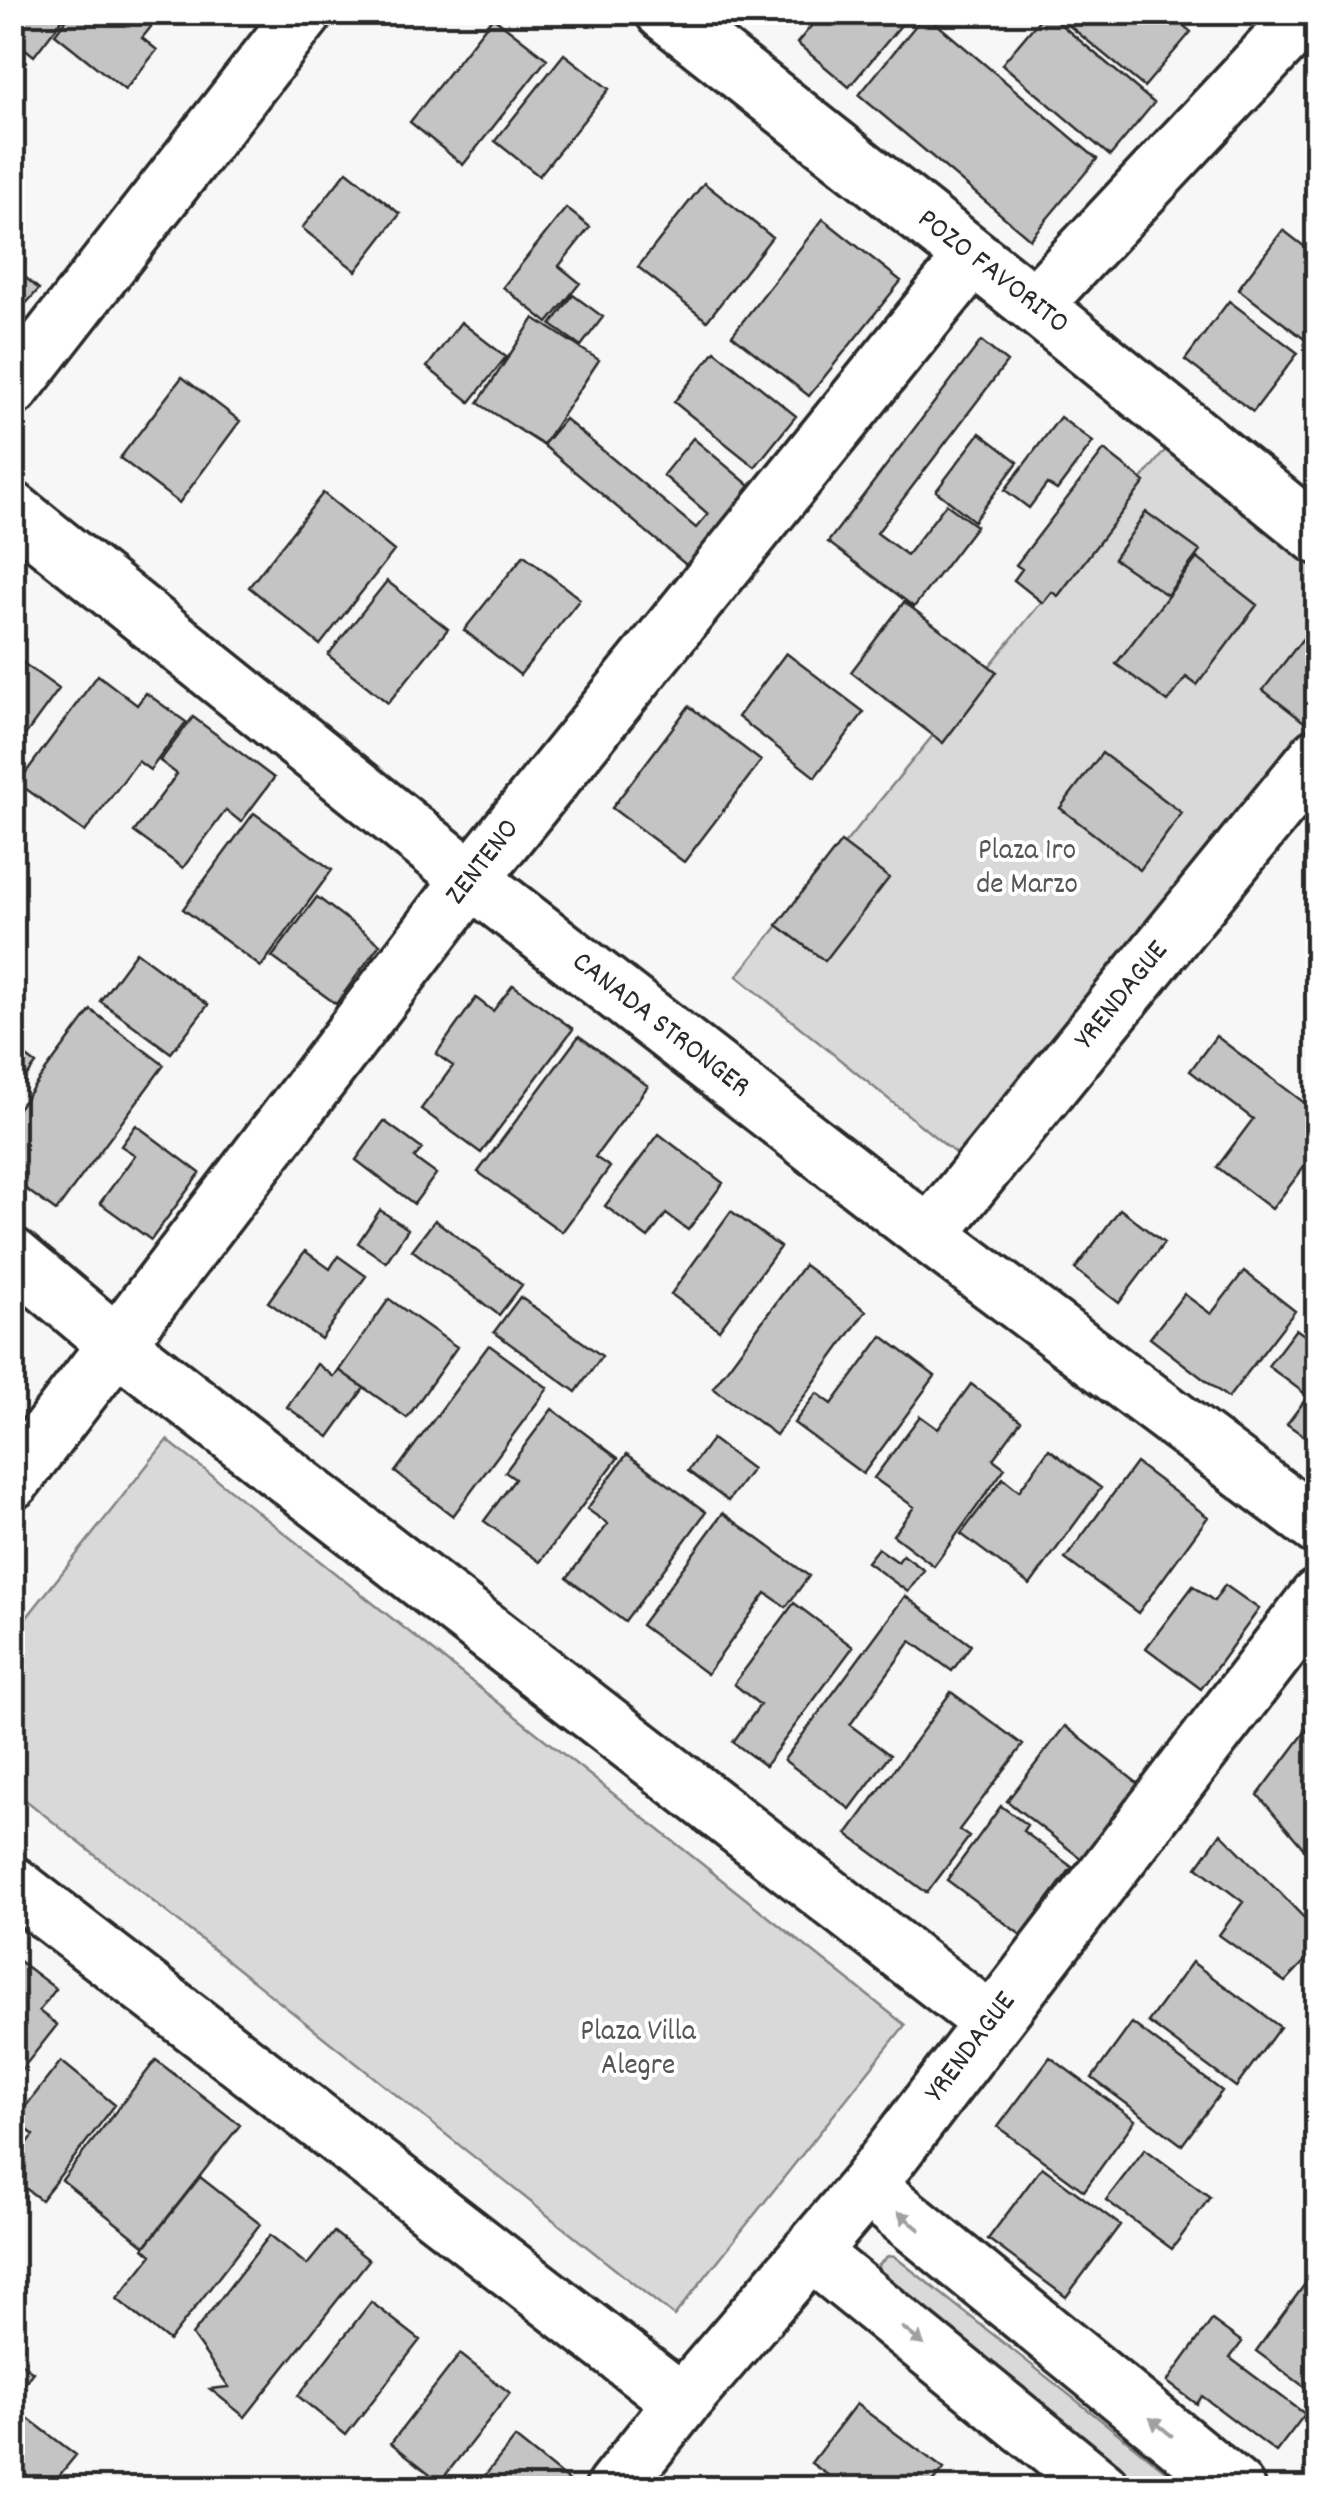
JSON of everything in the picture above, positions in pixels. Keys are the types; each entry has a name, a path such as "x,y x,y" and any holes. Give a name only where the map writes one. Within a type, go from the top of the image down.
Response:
{"street":[{"path":"12,388 304,12"},
{"name":"POZO FAVORITO","path":"664,12 1318,536"},
{"path":"1034,305 1308,12"},
{"name":"ZENTENO","path":"12,1481 471,879 972,258"},
{"name":"CANADA STRONGER","path":"12,510 471,879 929,1236 1318,1528"},
{"name":"YRENDAGUE","path":"929,1236 1318,756"},
{"path":"12,1256 118,1345 991,2022"},
{"name":"YRENDAGUE","path":"614,2488 682,2402 867,2186 1318,1597"},
{"path":"12,1884 682,2402"},
{"path":"867,2186 1236,2488"},
{"path":"810,2252 1102,2488"}],"green space":[{"name":"Plaza 1ro de Marzo","path":"1171,443 1317,562 1317,762 982,1175 737,976"},
{"name":"Plaza Villa Alegre","path":"167,1440 905,2025 674,2316 13,1790 13,1635"},
{"path":"888,2256 895,2257 1187,2488 1144,2488 878,2278 878,2265"}],"building":[{"path":"14,12 68,12 34,56 12,38"},
{"path":"72,12 163,12 142,38 157,50 125,90 55,34"},
{"path":"823,12 912,12 849,87 797,43"},
{"path":"1046,12 1154,103 1110,156 1002,64"},
{"path":"1075,12 1167,12 1191,32 1144,87 1066,23"},
{"path":"925,14 1097,159 1030,239 859,95"},
{"path":"493,17 547,59 463,165 410,122"},
{"path":"564,54 609,89 539,176 495,141"},
{"path":"347,171 400,214 356,271 302,228"},
{"path":"704,183 772,237 707,321 638,267"},
{"path":"566,208 590,227 559,266 580,283 548,323 503,287"},
{"path":"823,219 901,281 809,396 732,335"},
{"path":"1283,230 1318,257 1318,327 1307,341 1238,289"},
{"path":"12,266 39,289 12,319"},
{"path":"573,295 603,317 581,346 551,325"},
{"path":"1229,301 1298,353 1253,412 1185,360"},
{"path":"534,318 599,360 543,445 478,403"},
{"path":"461,322 506,357 470,402 427,367"},
{"path":"981,341 1007,362 877,533 907,555 946,504 976,526 914,607 828,542"},
{"path":"715,351 796,416 755,467 674,402"},
{"path":"182,377 240,421 179,503 120,458"},
{"path":"1060,417 1093,442 1057,490 1047,484 1029,508 1005,490"},
{"path":"565,419 696,528 708,514 663,475 693,438 762,496 697,574 543,445"},
{"path":"980,433 1018,462 974,521 936,491"},
{"path":"1104,450 1145,482 1058,596 1052,592 1043,603 1014,580 1022,569 1016,565"},
{"path":"323,493 394,551 320,645 249,587"},
{"path":"1146,512 1200,551 1167,595 1114,559"},
{"path":"524,555 580,599 520,675 464,630"},
{"path":"1197,558 1257,605 1197,685 1186,677 1168,702 1116,664"},
{"path":"387,581 448,629 388,703 328,655"},
{"path":"904,602 997,672 943,743 851,672"},
{"path":"1318,619 1318,731 1317,732 1263,690"},
{"path":"786,653 864,712 815,777 738,717"},
{"path":"12,655 59,689 12,753"},
{"path":"98,675 137,705 146,693 186,722 150,770 138,761 85,832 18,783"},
{"path":"689,706 761,761 684,862 612,808"},
{"path":"193,717 274,778 241,822 226,810 183,868 134,832 177,774 160,761"},
{"path":"1102,753 1182,813 1140,870 1060,808"},
{"path":"254,813 332,870 261,967 183,909"},
{"path":"841,842 889,878 825,961 777,925"},
{"path":"317,897 380,944 336,1004 272,957"},
{"path":"136,952 208,1005 171,1053 100,1001"},
{"path":"513,985 573,1029 481,1153 421,1109 453,1066 436,1054 476,998 493,1011"},
{"path":"91,1010 164,1065 56,1211 12,1179 12,1116"},
{"path":"579,1036 648,1086 595,1157 610,1167 562,1232 478,1172"},
{"path":"1216,1036 1318,1113 1318,1149 1272,1209 1217,1167 1253,1119 1190,1071"},
{"path":"12,1046 36,1064 12,1096"},
{"path":"384,1121 422,1149 414,1158 436,1174 414,1204 356,1160"},
{"path":"136,1125 200,1173 151,1240 100,1203 135,1155 121,1146"},
{"path":"659,1134 723,1183 688,1230 666,1214 648,1238 605,1206"},
{"path":"1120,1209 1164,1243 1119,1303 1075,1269"},
{"path":"380,1210 408,1229 386,1262 358,1243"},
{"path":"731,1211 780,1247 719,1330 671,1294"},
{"path":"435,1220 522,1285 499,1315 412,1250"},
{"path":"305,1251 330,1269 338,1256 366,1276 321,1339 268,1302"},
{"path":"804,1265 866,1311 776,1435 713,1388"},
{"path":"1244,1271 1295,1311 1228,1398 1150,1338 1184,1294 1211,1314"},
{"path":"520,1297 602,1356 576,1392 494,1332"},
{"path":"389,1299 457,1347 407,1418 339,1370"},
{"path":"1296,1329 1318,1345 1318,1446 1287,1424 1308,1396 1268,1366"},
{"path":"882,1336 935,1376 863,1474 794,1423 817,1393 832,1404"},
{"path":"489,1345 548,1388 453,1516 395,1472"},
{"path":"317,1364 334,1377 339,1370 364,1388 329,1437 287,1407"},
{"path":"971,1384 1021,1421 993,1459 1005,1468 934,1566 893,1535 914,1507 874,1478 920,1416 938,1429"},
{"path":"552,1409 618,1458 540,1562 484,1521 515,1479 505,1472"},
{"path":"712,1439 752,1469 728,1501 688,1471"},
{"path":"1049,1449 1101,1488 1030,1585 961,1534 1003,1478 1019,1491"},
{"path":"627,1454 706,1512 625,1622 567,1578 608,1524 587,1509"},
{"path":"1136,1463 1208,1517 1138,1613 1065,1559"},
{"path":"723,1513 809,1576 786,1607 766,1593 707,1674 641,1625"},
{"path":"878,1548 898,1562 903,1555 924,1570 908,1592 867,1562"},
{"path":"1225,1585 1259,1609 1201,1689 1146,1648 1193,1586 1214,1601"},
{"path":"905,1596 971,1645 952,1671 911,1641 850,1725 890,1755 850,1809 784,1760"},
{"path":"794,1603 853,1647 765,1766 733,1742 760,1705 734,1684"},
{"path":"951,1692 1023,1745 959,1830 969,1837 927,1893 847,1834"},
{"path":"1318,1715 1318,1865 1258,1795"},
{"path":"1065,1726 1141,1786 1083,1860 1007,1801"},
{"path":"1001,1806 1027,1825 1023,1831 1072,1867 1021,1935 947,1880"},
{"path":"1221,1833 1318,1932 1318,1947 1285,1982 1219,1935 1243,1902 1197,1867"},
{"path":"19,1961 56,1989 39,2011 57,2025 12,2082 12,1970"},
{"path":"1192,1962 1280,2027 1236,2087 1148,2022"},
{"path":"1132,2023 1222,2091 1182,2145 1092,2078"},
{"path":"1050,2057 1135,2120 1084,2191 998,2127"},
{"path":"156,2060 240,2125 145,2246 62,2180"},
{"path":"61,2061 115,2105 41,2200 12,2178 12,2162 34,2135 15,2120"},
{"path":"1145,2149 1210,2197 1172,2249 1106,2200"},
{"path":"1042,2167 1120,2225 1066,2297 988,2239"},
{"path":"200,2177 260,2224 169,2341 117,2299 152,2255 144,2248"},
{"path":"334,2232 369,2260 245,2417 210,2389 229,2387 192,2335 270,2235 307,2265"},
{"path":"1305,2284 1318,2293 1318,2397 1256,2351"},
{"path":"371,2302 420,2340 346,2435 298,2396"},
{"path":"1212,2320 1242,2342 1230,2358 1305,2414 1276,2452 1202,2396 1197,2404 1167,2382"},
{"path":"460,2354 510,2393 440,2482 391,2443"},
{"path":"12,2356 33,2372 12,2399"},
{"path":"856,2404 944,2469 929,2488 846,2488 811,2463"},
{"path":"21,2413 76,2455 49,2488 12,2488 12,2425"},
{"path":"515,2438 570,2482 565,2488 475,2488"}]}
